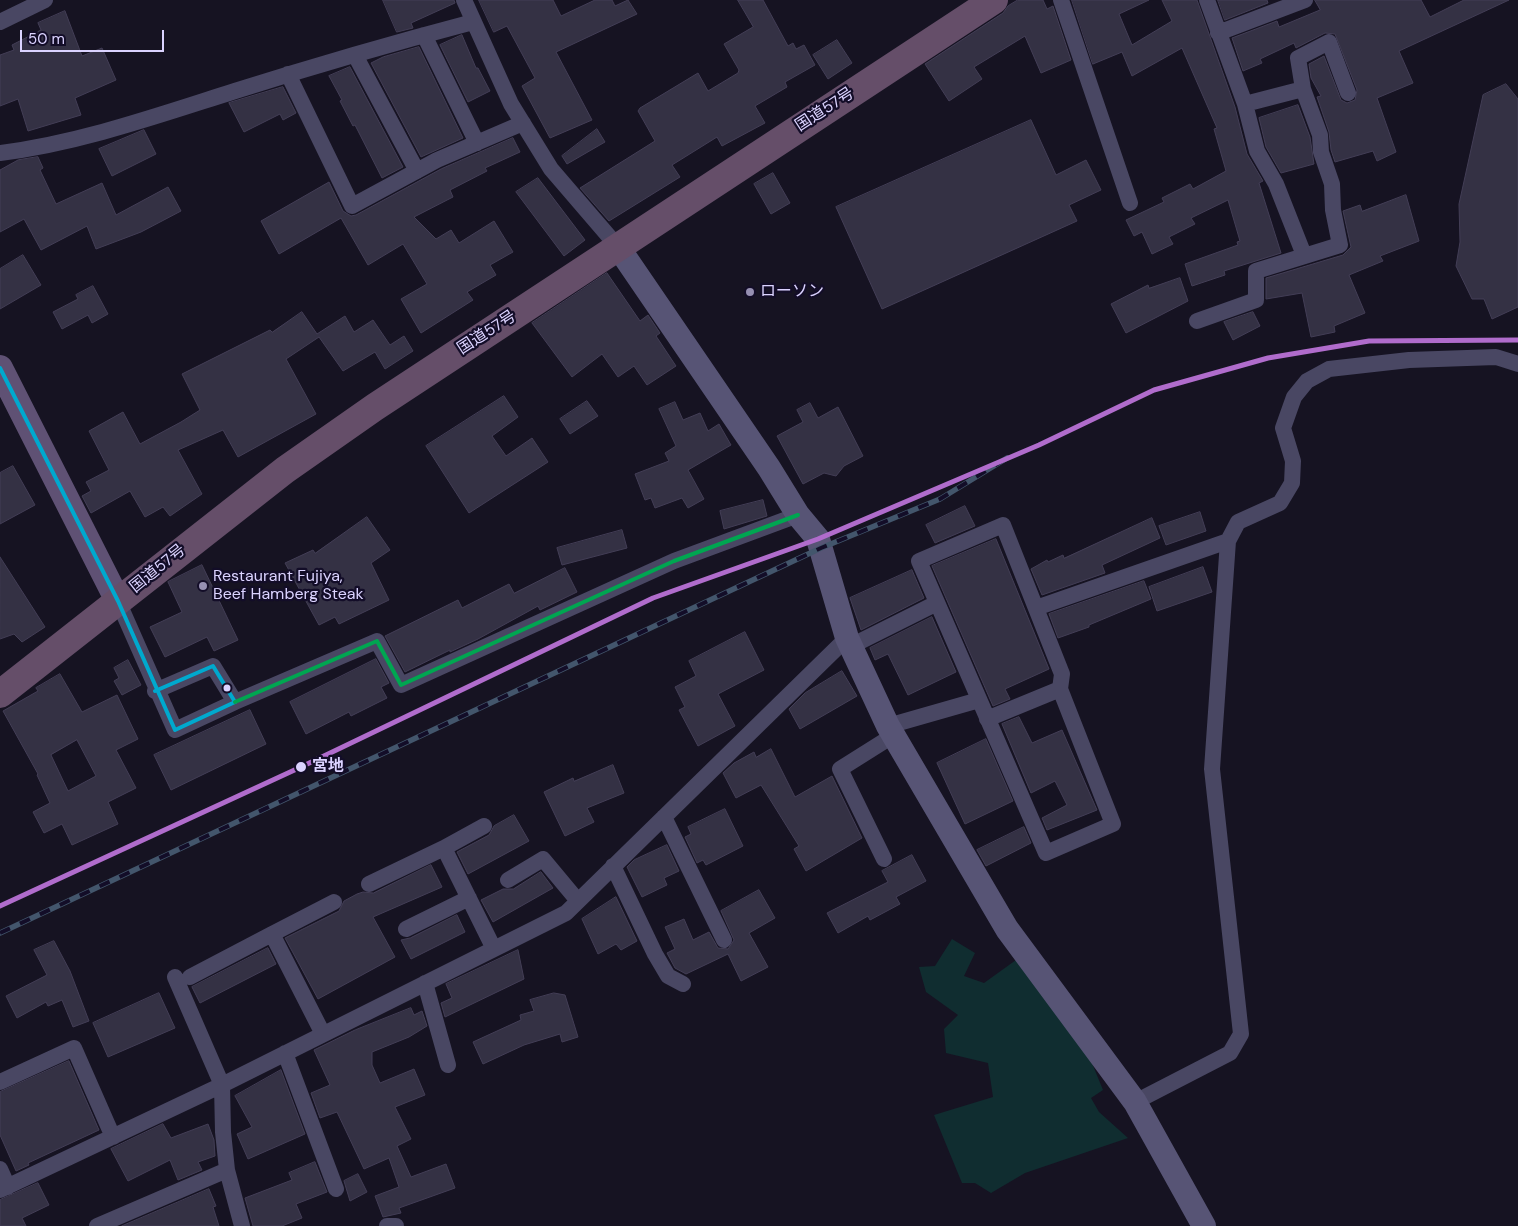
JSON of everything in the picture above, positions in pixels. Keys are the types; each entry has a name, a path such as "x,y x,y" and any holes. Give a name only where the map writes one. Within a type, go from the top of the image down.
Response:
{"highway":[{"name":"国道57号","path":"0,694 285,470 618,247 994,0"}],"main road":[{"path":"0,368 118,602"}],"street":[{"path":"0,22 45,0"},
{"path":"464,0 511,104 551,169 618,247 770,468 798,515 818,539 849,642 891,731 1007,929 1135,1102 1204,1226"},
{"path":"1060,0 1130,202"},
{"path":"1207,0 1245,104 1257,151 1276,184 1304,255"},
{"path":"1218,33 1305,0"},
{"path":"0,153 49,144 150,118 288,74 473,22"},
{"path":"424,35 477,143"},
{"path":"1197,321 1256,300 1256,271 1340,245 1333,210 1332,184 1321,152 1320,135 1303,89 1298,58 1329,42 1348,93"},
{"path":"355,55 417,171"},
{"path":"288,74 352,206 417,171 523,123"},
{"path":"1245,104 1303,89"},
{"path":"1135,1102 1230,1053 1241,1034 1212,769 1228,541 1238,522 1280,503 1292,484 1294,461 1283,428 1294,397 1307,381 1329,369 1409,360 1496,357 1518,364"},
{"path":"118,602 175,730 377,641 401,685 674,561 798,515"},
{"path":"1003,525 1036,608 1062,674 1060,689 1113,824 1046,853 919,561 1003,525"},
{"path":"1036,608 1228,541"},
{"path":"0,1170 4,1188 222,1084 566,913 664,817 849,642 937,603"},
{"path":"156,691 213,666 235,702"},
{"path":"988,719 1060,689"},
{"path":"884,859 840,769 891,731 979,700"},
{"path":"664,817 724,940"},
{"path":"369,884 444,848 484,826"},
{"path":"444,848 494,949"},
{"path":"508,880 543,859 578,901"},
{"path":"613,866 655,954 668,976 682,984"},
{"path":"406,930 469,898"},
{"path":"242,1226 227,1170 223,1132 222,1084 182,977 334,902"},
{"path":"272,934 323,1034"},
{"path":"425,983 448,1065"},
{"path":"0,1082 74,1048 113,1137"},
{"path":"285,1053 336,1189"},
{"path":"97,1226 227,1170"},
{"path":"388,1226 396,1226"}],"green space":[{"path":"952,939 975,953 964,976 984,983 1016,960 1087,1051 1103,1090 1091,1098 1099,1112 1128,1138 1025,1173 991,1193 975,1183 962,1183 934,1115 993,1097 988,1063 946,1053 944,1029 958,1015 926,992 919,967 935,966"}],"building":[{"path":"383,0 454,0 455,3 411,23 413,28 397,32"},
{"path":"479,0 553,0 561,16 595,0 612,0 615,6 628,0 637,14 556,52 592,120 550,138 522,86 535,78 507,26 494,32"},
{"path":"738,0 763,0 788,46 793,43 796,49 804,45 815,65 785,82 787,87 755,106 765,123 722,146 717,137 672,165 680,177 609,221 580,188 655,141 638,111 640,108 698,73 708,91 738,73 739,70 724,44 753,27"},
{"path":"1018,0 1043,0 1047,9 1053,6 1071,60 1041,73 1025,36 974,67 982,79 949,101 925,64 1003,13 1008,6"},
{"path":"1072,0 1149,0 1119,14 1132,45 1172,21 1162,0 1197,0 1235,107 1247,154 1263,181 1259,183 1281,253 1224,271 1225,275 1192,286 1185,264 1238,245 1237,242 1240,241 1228,200 1191,218 1195,224 1169,237 1173,244 1152,254 1142,232 1134,236 1126,220 1164,202 1162,198 1190,184 1193,189 1226,171 1214,129 1217,128 1182,48 1132,76 1122,52 1093,64"},
{"path":"1218,0 1267,0 1268,3 1225,20"},
{"path":"1315,0 1421,0 1430,17 1464,0 1509,0 1399,51 1413,83 1377,98 1396,152 1377,161 1373,151 1335,162 1331,150 1329,132 1317,97 1321,96 1311,78 1309,64 1324,56 1341,100 1347,103 1355,100 1357,90 1335,34 1325,33 1296,48 1294,43 1260,59 1262,63 1243,71 1232,38 1277,21 1279,27 1320,10"},
{"path":"65,11 82,56 102,48 116,80 75,98 81,115 28,131 18,99 0,106 0,55 14,50 12,45 41,30 38,23"},
{"path":"462,35 476,68 478,68 490,91 468,102 440,45"},
{"path":"837,40 852,63 828,79 813,55"},
{"path":"419,47 463,138 421,157 371,63 383,57"},
{"path":"350,67 403,167 382,178 355,125 353,126 340,101 342,100 329,76"},
{"path":"1506,84 1518,99 1518,307 1492,319 1484,299 1472,299 1456,266 1460,242 1459,204 1483,95"},
{"path":"283,87 296,113 283,120 280,114 244,132 229,103"},
{"path":"1298,105 1310,137 1314,164 1281,173 1266,147 1259,118"},
{"path":"1031,120 1056,175 1086,160 1101,190 1069,205 1077,221 882,309 836,207"},
{"path":"597,129 605,142 567,164 562,156"},
{"path":"144,130 156,154 112,176 99,149"},
{"path":"513,138 520,152 485,168 487,171 450,190 453,197 414,217 436,239 451,230 459,243 494,221 513,252 490,265 496,275 467,292 473,300 421,333 401,299 427,284 403,244 368,265 341,218 279,254 261,221 329,182 343,211 351,216 356,215 441,169"},
{"path":"38,157 43,168 40,170 56,204 102,183 116,215 168,187 181,211 141,232 96,249 87,226 41,250 24,219 0,232 0,170 18,160"},
{"path":"773,173 790,203 771,214 754,184"},
{"path":"538,178 585,240 564,256 516,192"},
{"path":"1406,195 1419,241 1380,256 1383,261 1349,275 1365,313 1334,326 1335,332 1311,337 1302,293 1266,299 1266,278 1343,255 1351,247 1343,211 1360,205 1362,211"},
{"path":"23,255 41,285 0,309 0,269"},
{"path":"607,273 640,321 648,315 660,333 656,336 676,366 647,385 634,366 618,377 602,354 572,377 532,323"},
{"path":"1180,278 1188,301 1126,333 1111,304 1148,285 1149,288"},
{"path":"93,286 108,314 92,323 88,315 62,329 53,312 78,299 76,295"},
{"path":"302,312 317,334 345,316 354,332 373,320 390,345 404,336 413,351 385,369 375,352 343,371 319,337 286,359 316,414 238,457 223,430 178,450 202,494 170,516 163,507 145,517 130,491 91,513 82,496 91,491 86,482 109,470 89,431 123,412 140,444 181,422 200,410 182,374 270,330 272,332"},
{"path":"1253,312 1260,326 1233,340 1224,322"},
{"path":"504,396 518,417 492,436 506,456 532,438 548,462 469,513 426,446"},
{"path":"587,401 598,416 570,434 560,419"},
{"path":"675,402 683,420 700,413 708,431 719,424 731,445 688,470 704,499 688,508 682,498 655,508 651,498 645,500 635,474 669,461 665,453 676,446 659,409"},
{"path":"810,403 818,418 838,407 863,456 844,466 836,476 824,473 803,484 777,436 803,422 797,410"},
{"path":"13,466 35,505 0,524 0,473"},
{"path":"763,500 767,516 724,529 720,511"},
{"path":"965,506 975,526 935,543 926,525"},
{"path":"1200,512 1206,531 1166,545 1159,526"},
{"path":"367,517 390,550 371,563 389,600 339,624 335,617 319,625 285,563 313,550 315,553"},
{"path":"1152,518 1160,538 1102,565 1105,573 1042,595 1031,569 1047,560 1048,562 1063,555 1064,558"},
{"path":"622,530 627,548 562,565 557,548"},
{"path":"996,539 1049,669 1005,689 1010,699 993,706 932,566"},
{"path":"0,557 45,627 22,642 14,634 0,639"},
{"path":"202,565 238,640 214,651 207,637 165,657 150,627 182,612 168,582"},
{"path":"1203,567 1212,592 1157,611 1149,587"},
{"path":"565,568 577,592 540,610 538,606 478,639 450,652 450,650 405,672 385,636 458,600 462,608 509,584 514,593"},
{"path":"912,570 924,598 861,630 850,598"},
{"path":"1144,581 1151,599 1089,625 1089,627 1058,638 1049,614"},
{"path":"932,617 956,672 908,695 888,654 875,660 870,648"},
{"path":"745,632 764,670 718,694 735,726 698,746 679,710 685,707 675,687 696,676 689,661"},
{"path":"376,659 389,683 381,687 387,698 351,716 349,712 306,734 290,702"},
{"path":"128,660 141,685 122,695 114,681 119,678 114,668"},
{"path":"842,671 857,696 800,729 789,709 805,693"},
{"path":"60,674 82,712 117,695 138,739 116,750 136,788 108,802 118,824 72,845 62,824 44,833 33,812 50,803 38,774 3,711 38,691 36,688","holes":["77,740 96,776 68,791 51,755"]},
{"path":"250,710 266,744 171,790 154,755"},
{"path":"1019,717 1032,743 1062,730 1097,810 1047,830 1042,818 1067,805 1055,781 1031,793 1002,724"},
{"path":"986,739 1013,801 965,824 937,763"},
{"path":"771,749 795,797 832,776 862,838 806,871 794,849 799,846 761,785 736,798 723,773 734,763 754,752 756,757"},
{"path":"613,765 624,793 587,808 594,822 565,836 544,792 573,778 574,781"},
{"path":"725,809 743,846 706,865 703,860 697,863 685,837 691,834 688,827"},
{"path":"514,815 529,841 468,874 457,852 489,835 494,826"},
{"path":"1024,827 1031,843 986,866 977,850"},
{"path":"667,845 679,871 664,878 667,885 642,897 627,867 634,860"},
{"path":"912,855 926,881 896,897 900,904 870,920 868,916 838,933 827,913 888,882 882,871"},
{"path":"431,865 442,887 373,917 395,957 318,999 285,938 339,911 344,901 357,894 363,892 373,893"},
{"path":"541,872 553,888 493,922 481,900 503,889 513,889"},
{"path":"759,890 775,918 749,933 768,967 741,981 728,954 686,974 675,968 667,953 675,949 665,927 684,919 693,940 709,932 718,948 728,949 734,940 721,911"},
{"path":"616,897 637,941 621,950 616,944 598,954 582,919"},
{"path":"457,915 465,932 411,959 401,940 410,938"},
{"path":"54,941 70,971 89,1021 73,1027 62,1000 48,1006 46,1002 17,1018 6,996 47,975 34,950"},
{"path":"268,948 276,964 200,1003 192,987"},
{"path":"518,950 524,979 445,1017 441,1003 452,998 446,984"},
{"path":"159,993 175,1028 108,1057 93,1023"},
{"path":"554,993 565,995 578,1037 562,1042 560,1034 524,1045 483,1064 473,1042 521,1020 520,1015 534,1011 530,1000"},
{"path":"411,1008 414,1015 422,1011 427,1026 409,1037 372,1052 372,1065 380,1083 414,1069 425,1095 395,1107 411,1139 397,1146 411,1177 446,1164 455,1188 399,1208 401,1213 383,1217 375,1196 399,1187 389,1158 364,1169 337,1112 320,1118 311,1093 330,1085 314,1050 355,1030"},
{"path":"69,1061 99,1130 28,1163 29,1165 16,1171 0,1135 0,1092"},
{"path":"281,1070 305,1134 248,1159 237,1134 252,1127 235,1096"},
{"path":"163,1124 171,1138 208,1124 214,1140 215,1156 198,1162 202,1170 178,1180 170,1160 128,1181 111,1149"},
{"path":"315,1162 327,1192 296,1204 302,1218 282,1226 253,1226 245,1198 292,1180 289,1173"},
{"path":"358,1174 367,1192 350,1201 344,1181"},
{"path":"38,1183 49,1205 22,1218 26,1226 0,1226 0,1200"},
{"path":"209,1189 216,1206 213,1207 219,1226 122,1226"}],"railway":[{"path":"0,933 821,548 940,499 1007,458"}],"transit line":[{"path":"0,906 301,767 653,598 818,539 1039,445 1154,390 1268,358 1369,341 1518,340"},
{"path":"0,368 118,601 175,730 235,702 213,666 155,691"},
{"path":"235,702 377,641 401,685 674,561 798,515"}],"place":[{"name":"ローソン","path":"750,292"},
{"name":"Restaurant Fujiya, Beef Hamberg Steak","path":"203,586"},
{"name":"宮地","path":"301,767"}]}
